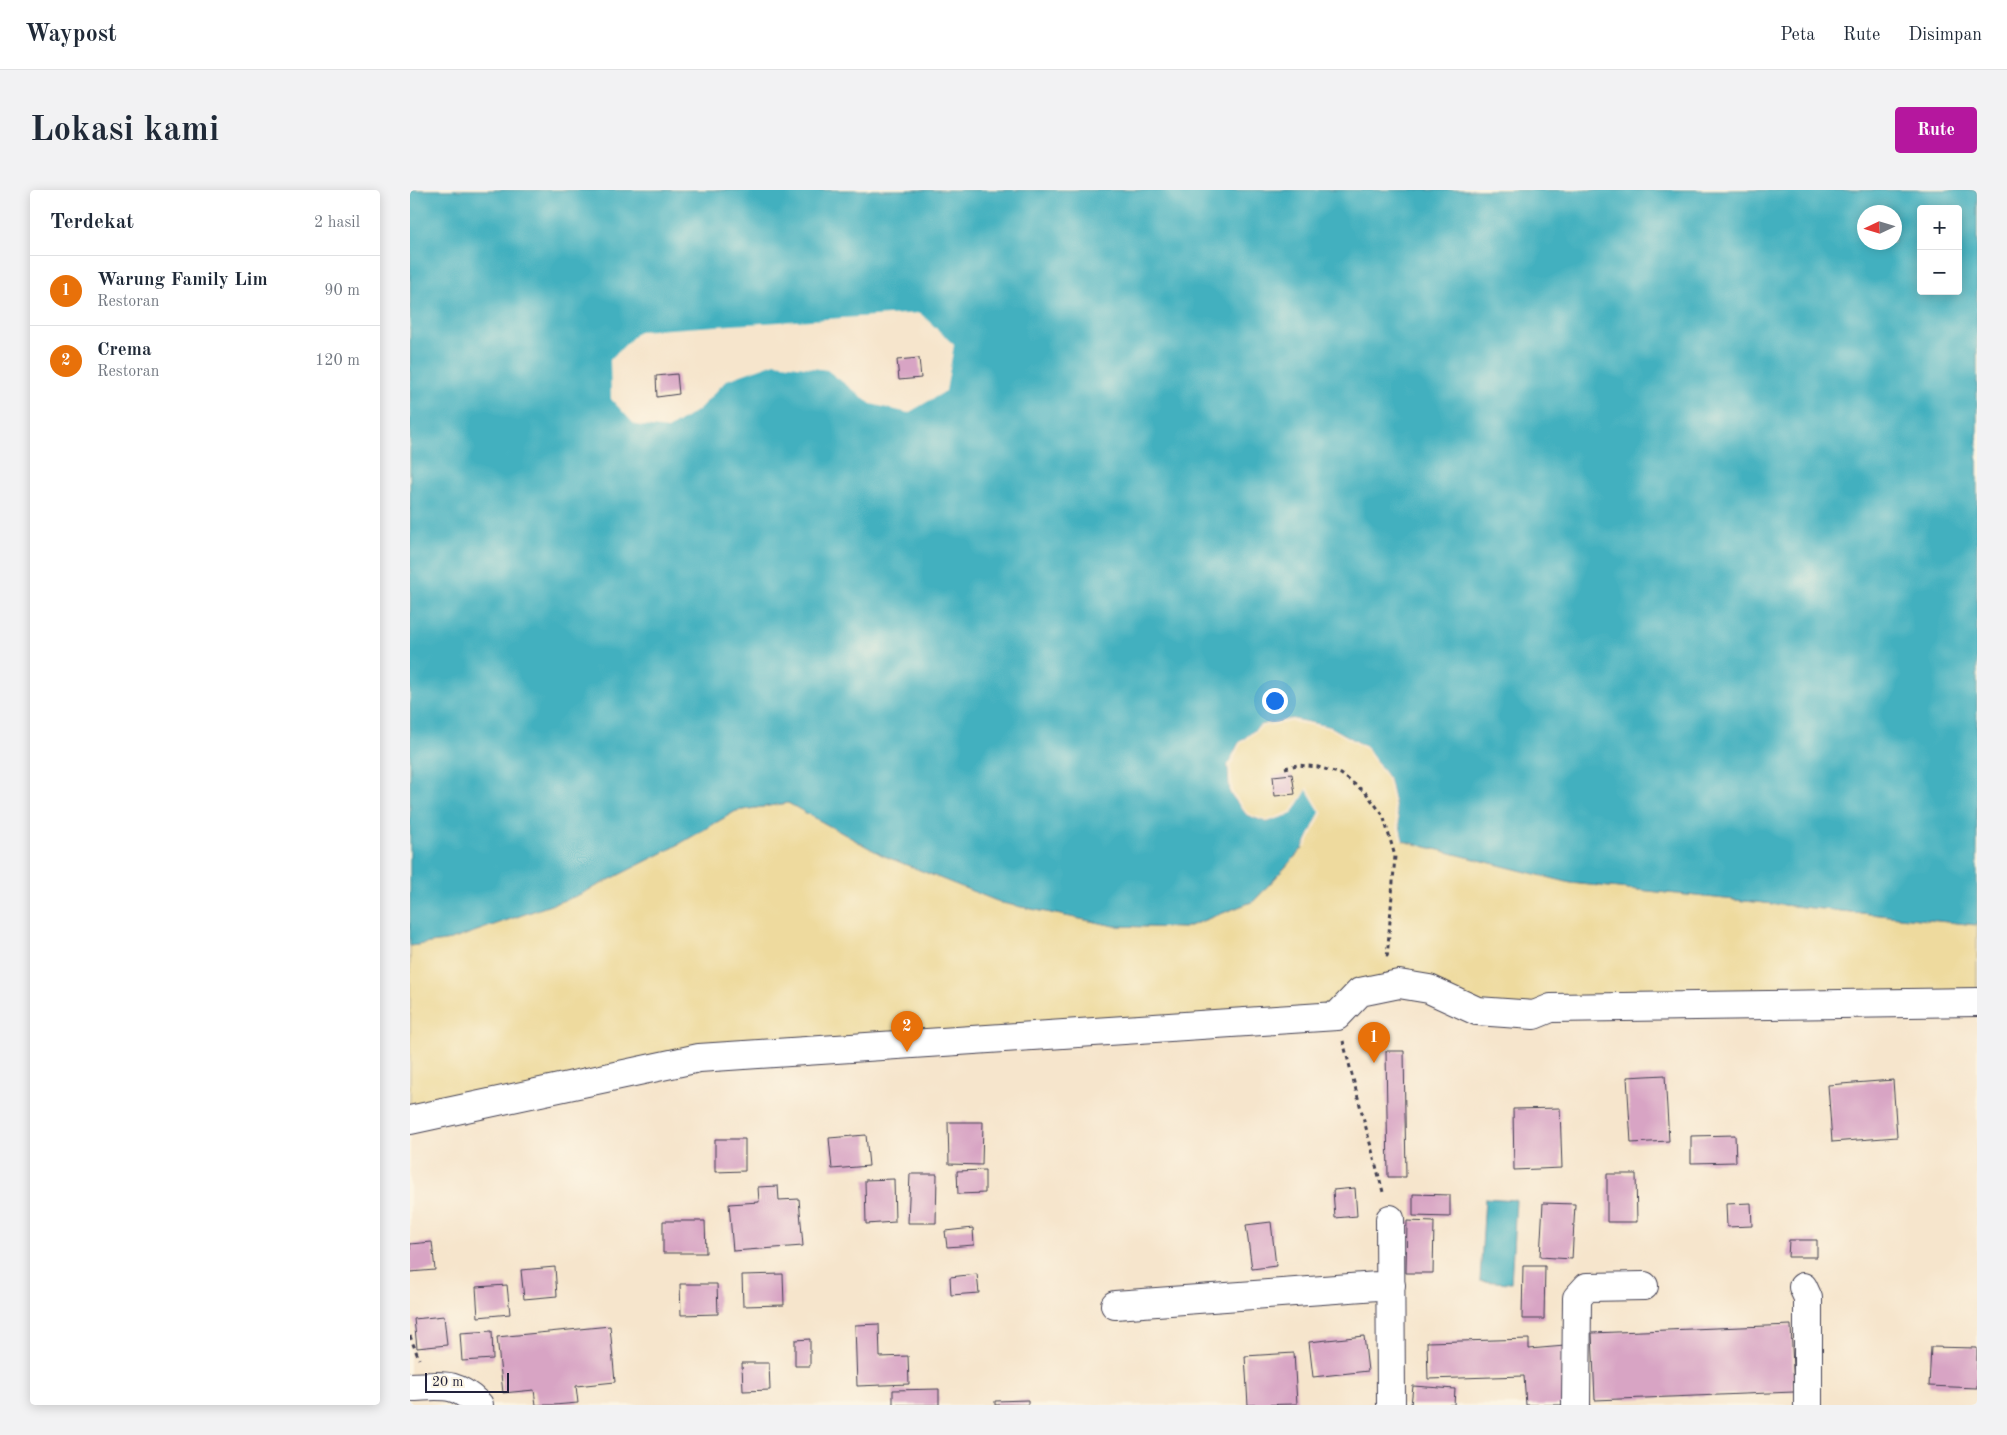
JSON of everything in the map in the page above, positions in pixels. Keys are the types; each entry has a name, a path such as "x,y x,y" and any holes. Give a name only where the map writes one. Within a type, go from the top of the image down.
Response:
{"street":[{"path":"410,1120 699,1058 1337,1016 1360,992 1399,984 1429,989 1476,1011 1534,1015 1551,1008 1977,1002"},
{"path":"1390,1219 1392,1405"},
{"path":"1115,1305 1391,1284"},
{"path":"1576,1405 1577,1298 1580,1292 1587,1287 1644,1286"},
{"path":"1803,1287 1808,1298 1808,1405"},
{"path":"410,1386 450,1385 467,1393 479,1405"}],"path":[{"path":"1285,768 1297,765 1318,767 1342,774 1366,793 1383,816 1395,856 1384,987"},
{"path":"1337,1016 1390,1219"}],"sand":[{"path":"1292,719 1331,727 1366,747 1389,779 1403,841 1571,883 1977,925 1977,1002 1551,1008 1534,1015 1477,1011 1429,989 1399,984 1360,992 1337,1016 699,1058 410,1120 410,946 451,940 579,895 674,847 736,811 788,803 882,855 1002,903 1115,926 1184,928 1254,901 1303,848 1320,812 1307,790 1292,814 1267,822 1247,815 1230,793 1228,765 1239,743 1261,725"}],"water":[{"path":"410,190 1977,190 1977,925 1571,883 1403,841 1389,779 1366,747 1331,727 1292,719 1261,725 1239,743 1228,766 1230,793 1247,815 1267,822 1292,813 1307,789 1321,812 1303,848 1254,901 1184,928 1115,926 1002,903 882,855 788,803 736,811 674,847 579,895 451,940 410,946"},
{"path":"1485,1198 1516,1200 1511,1283 1480,1281"}],"pier":[{"path":"920,313 954,345 946,391 908,413 871,404 827,370 775,363 727,380 698,410 668,429 635,425 611,399 610,360 639,331"},
{"path":"1292,719 1331,727 1366,747 1389,779 1403,841 1400,841 1387,780 1365,749 1330,729 1292,722 1262,727 1241,744 1231,766 1233,792 1248,813 1267,820 1290,811 1308,787 1323,813 1306,847 1303,848 1320,812 1307,790 1292,814 1267,822 1247,815 1230,793 1228,765 1239,743 1261,725"}],"building":[{"path":"919,358 921,378 899,380 897,360"},
{"path":"677,374 679,394 657,397 656,376"},
{"path":"1292,774 1295,794 1275,796 1273,776"},
{"path":"1386,1051 1404,1051 1406,1177 1388,1177"},
{"path":"1665,1075 1669,1141 1631,1143 1627,1077"},
{"path":"1893,1080 1897,1137 1832,1142 1828,1085"},
{"path":"1560,1108 1562,1168 1514,1170 1513,1109"},
{"path":"948,1122 983,1122 982,1165 949,1164"},
{"path":"866,1135 869,1166 832,1169 829,1138"},
{"path":"1735,1135 1736,1162 1691,1163 1691,1136"},
{"path":"715,1139 745,1139 745,1171 715,1172"},
{"path":"985,1170 985,1193 958,1194 957,1171"},
{"path":"910,1174 937,1174 936,1223 908,1223"},
{"path":"1607,1174 1636,1174 1637,1222 1607,1222"},
{"path":"894,1179 895,1222 866,1224 865,1180"},
{"path":"778,1186 779,1200 799,1199 803,1246 733,1251 729,1204 759,1202 758,1187"},
{"path":"1355,1188 1357,1216 1335,1218 1333,1190"},
{"path":"1413,1194 1450,1195 1450,1217 1413,1216"},
{"path":"1543,1203 1575,1204 1572,1259 1540,1257"},
{"path":"1751,1203 1752,1226 1727,1227 1726,1204"},
{"path":"663,1221 705,1221 706,1253 663,1253"},
{"path":"1407,1221 1434,1222 1433,1273 1406,1273"},
{"path":"1271,1222 1276,1266 1252,1269 1246,1225"},
{"path":"973,1228 974,1245 947,1247 945,1231"},
{"path":"1789,1240 1817,1240 1817,1257 1788,1257"},
{"path":"432,1242 435,1270 410,1272 410,1244"},
{"path":"1523,1266 1545,1266 1544,1319 1522,1319"},
{"path":"555,1267 557,1296 524,1299 521,1270"},
{"path":"783,1274 784,1305 743,1306 742,1275"},
{"path":"977,1274 979,1293 951,1295 950,1277"},
{"path":"680,1284 717,1284 718,1314 681,1315"},
{"path":"507,1285 510,1314 478,1317 476,1287"},
{"path":"444,1316 447,1345 417,1348 414,1319"},
{"path":"879,1324 880,1357 908,1356 909,1384 857,1386 855,1325"},
{"path":"1791,1325 1794,1392 1595,1400 1592,1333"},
{"path":"610,1326 615,1382 576,1386 578,1403 536,1405 534,1390 503,1393 497,1337"},
{"path":"492,1331 493,1359 462,1361 460,1333"},
{"path":"1364,1336 1368,1371 1313,1377 1309,1342"},
{"path":"810,1339 810,1366 795,1366 795,1340"},
{"path":"1529,1339 1529,1349 1565,1346 1569,1405 1526,1405 1524,1376 1428,1379 1427,1342"},
{"path":"1931,1347 1977,1348 1977,1388 1929,1386"},
{"path":"1294,1353 1297,1404 1248,1405 1245,1356"},
{"path":"742,1363 769,1363 770,1390 743,1391"},
{"path":"1413,1386 1455,1389 1454,1405 1411,1405"},
{"path":"939,1389 939,1405 893,1405 893,1390"},
{"path":"1028,1400 1028,1405 995,1405 995,1401"}],"place":[{"name":"Crema","path":"907,1052"},
{"name":"Warung Family Lim","path":"1374,1063"}]}
